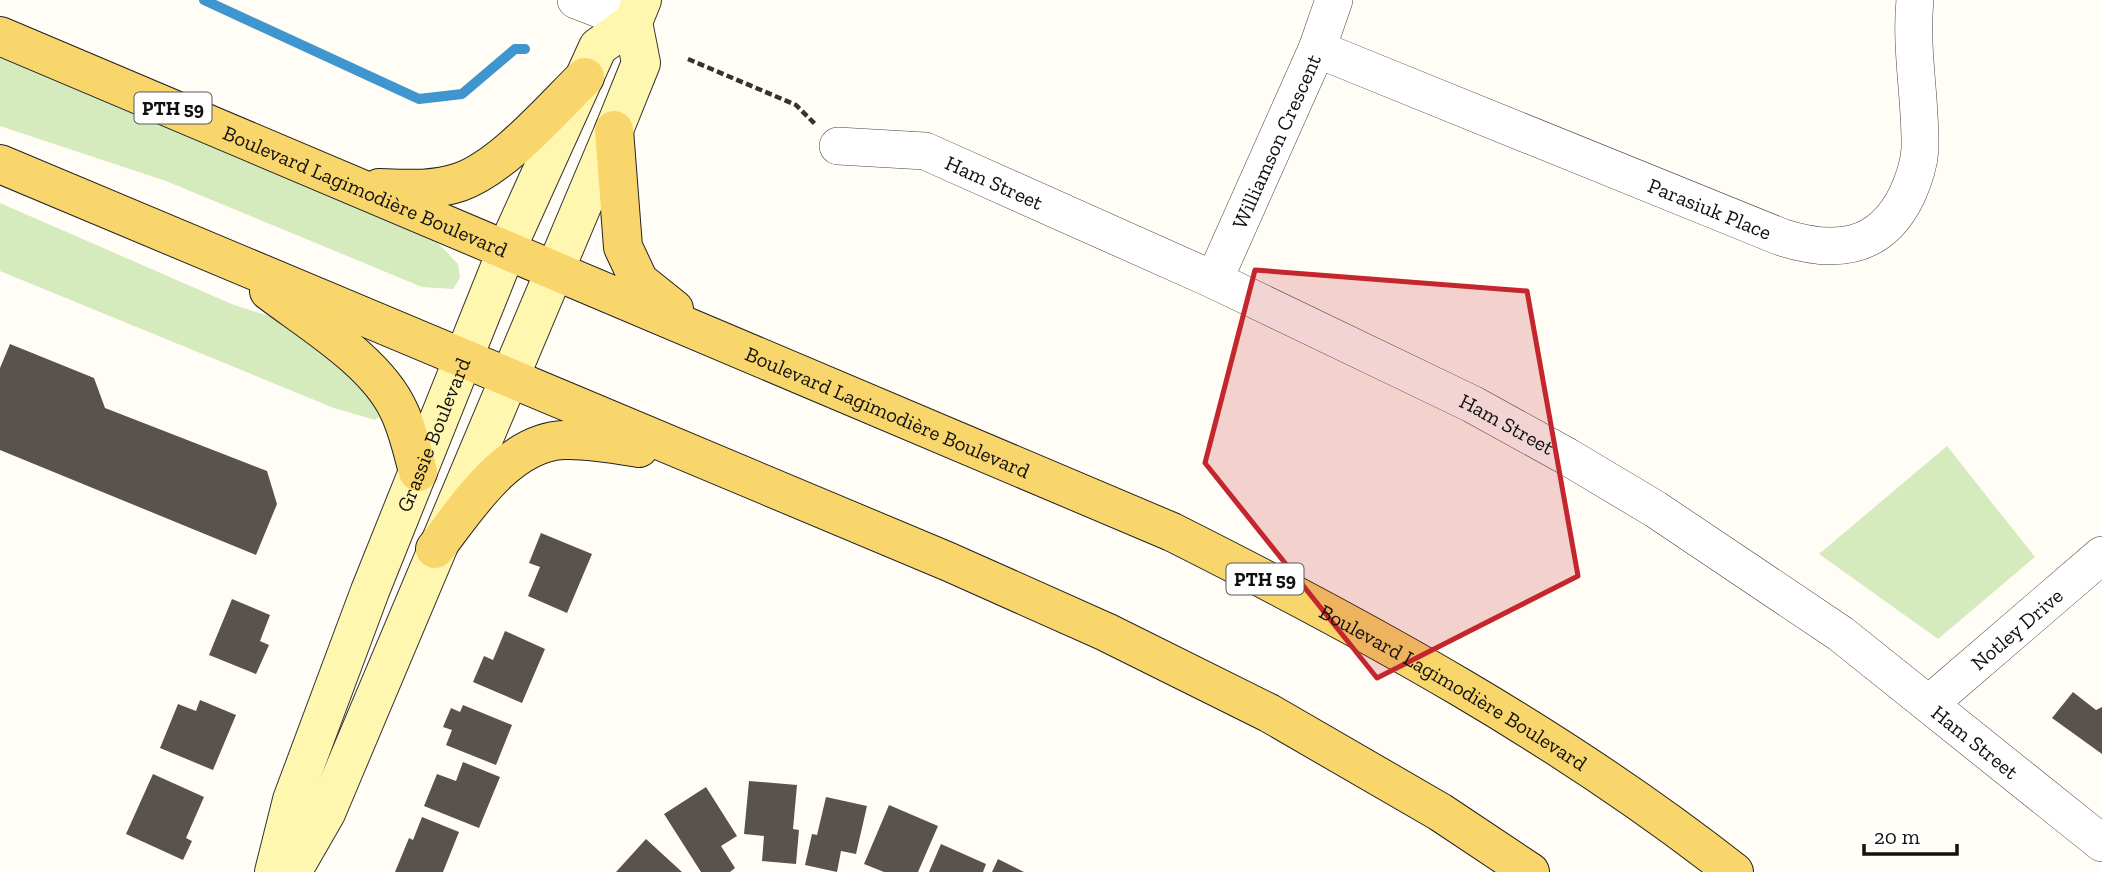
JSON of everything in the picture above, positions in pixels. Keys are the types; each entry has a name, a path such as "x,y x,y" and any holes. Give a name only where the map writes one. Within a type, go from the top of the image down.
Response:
{"main road":[{"name":"Boulevard Lagimodière Boulevard","path":"0,36 759,355 1159,527 1281,587 1446,678 1594,772 1734,872"},
{"path":"346,181 376,188 400,189 459,183 491,166 585,77"},
{"path":"614,130 623,247 639,281 676,310 759,355"},
{"path":"0,164 949,562 1106,632 1269,713 1440,812 1530,872"},
{"path":"223,256 337,342 375,377 399,410 418,472"},
{"path":"435,549 495,473 524,453 561,440 615,444 698,458"}],"street":[{"path":"292,872 326,813 641,63 637,11 576,0"},
{"name":"Williamson Crescent","path":"1214,280 1317,49 1334,0"},
{"name":"Parasiuk Place","path":"1317,49 1781,237 1814,247 1850,245 1879,233 1898,213 1911,187 1920,152 1915,0"},
{"name":"Grassie Boulevard","path":"274,872 292,800 507,249 598,47 637,11"},
{"name":"Ham Street","path":"838,146 925,151 1214,280 1472,404 1655,509 1841,634 2102,843"},
{"name":"Notley Drive","path":"1930,703 2102,555"}],"path":[{"path":"688,59 796,104 838,146"}],"highlighted area":[{"path":"1255,270 1527,291 1578,576 1377,678 1205,463"}],"green space":[{"path":"0,56 433,238 458,264 460,278 453,289 422,287 166,181 0,126"},
{"path":"0,203 234,305 282,320 331,355 385,413 375,420 334,408 0,271"},
{"path":"1947,446 2035,557 1938,639 1819,554"}],"building":[{"path":"10,344 94,378 105,408 267,471 277,504 256,555 0,450 0,368"},
{"path":"541,533 592,554 567,613 528,596 540,567 529,563"},
{"path":"232,599 270,615 260,641 269,645 256,674 209,655"},
{"path":"505,631 545,649 522,703 473,682 484,656 493,660"},
{"path":"2073,692 2096,710 2102,707 2102,754 2052,718"},
{"path":"200,700 236,715 213,770 160,748 178,704 196,711"},
{"path":"463,705 512,725 496,765 446,745 452,730 443,727 451,708 460,712"},
{"path":"463,762 500,777 479,828 424,806 437,774 456,781"},
{"path":"153,774 204,797 186,838 192,841 183,860 126,834"},
{"path":"749,781 797,785 793,829 799,830 796,864 762,861 764,836 744,834"},
{"path":"706,787 737,836 721,846 735,868 730,872 701,872 664,814"},
{"path":"826,797 867,806 856,854 841,851 837,872 805,865 812,834 817,835"},
{"path":"889,805 938,826 918,872 884,872 864,864"},
{"path":"422,817 459,832 443,872 395,872 409,838 413,840"},
{"path":"646,839 682,872 616,872"},
{"path":"941,844 986,864 983,872 929,872"},
{"path":"998,859 1024,872 992,872"}],"waterway":[{"path":"204,0 419,99 462,94 515,49 525,49"}]}
